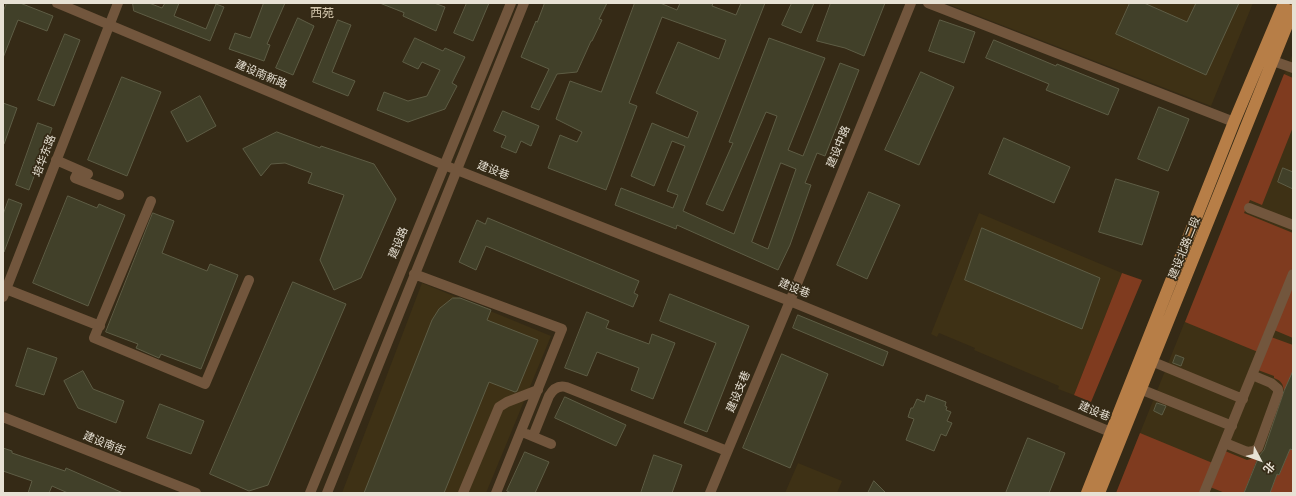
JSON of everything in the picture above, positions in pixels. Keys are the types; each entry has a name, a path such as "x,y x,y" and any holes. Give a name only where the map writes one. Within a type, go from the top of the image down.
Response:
{"main road":[{"name":"建设北路二段","path":"1099,493 1116,434 1234,122 1284,3"},
{"name":"建设北路二段","path":"1086,493 1140,389 1293,10"}],"street":[{"name":"建设南新路","path":"57,3 456,169"},
{"name":"培华东路","path":"5,293 118,3"},
{"name":"建设路","path":"310,493 511,3"},
{"path":"327,493 524,3"},
{"name":"建设中路","path":"790,301 911,3"},
{"path":"928,3 1234,122"},
{"path":"1273,61 1293,68"},
{"path":"56,160 83,172 75,178 119,196"},
{"name":"建设巷","path":"456,169 790,301 1116,434"},
{"path":"151,200 94,338 205,384 249,280"},
{"path":"1250,208 1293,225"},
{"path":"414,274 562,329 496,493"},
{"path":"1204,493 1293,274"},
{"path":"5,293 100,326"},
{"name":"建设支巷","path":"710,493 790,301"},
{"path":"1151,361 1243,399"},
{"path":"1225,443 1247,452 1254,451 1258,448 1278,389 1272,384 1252,375"},
{"path":"533,436 552,391 561,386 566,386 727,451"},
{"path":"1140,389 1232,426"},
{"path":"463,493 499,407 507,402 538,390"},
{"name":"建设南街","path":"3,417 196,493"},
{"path":"521,432 551,444"}],"shaded area":[{"path":"945,3 1253,3 1211,106"},
{"path":"1293,53 1293,493 1116,493 1140,433"},
{"path":"1284,74 1293,78 1293,127 1262,205 1250,200 1244,213 1293,233 1293,266 1258,352 1185,322"},
{"path":"979,213 1122,273 1074,395 1058,389 1059,386 974,350 975,348 939,333 937,337 931,334"},
{"path":"1122,273 1142,280 1091,402 1074,395"},
{"path":"1293,282 1293,338 1274,330"},
{"path":"422,283 551,336 486,493 342,493"},
{"path":"1271,337 1293,345 1293,371 1284,392 1282,383 1279,380 1274,378 1274,376 1258,370"},
{"path":"1140,433 1215,464 1203,493 1116,493"},
{"path":"1290,449 1293,450 1293,493 1270,493 1277,474 1279,475"},
{"path":"1225,451 1247,460 1258,457 1244,493 1225,493 1210,487"},
{"path":"798,463 842,481 837,493 785,493"}],"building":[{"path":"7,3 20,3 53,16 47,31 18,20 3,58 3,12"},
{"path":"133,3 149,3 162,8 165,3 179,3 174,16 206,29 216,4 224,7 210,41 134,11"},
{"path":"264,3 285,3 267,44 270,45 264,61 229,49 235,33 250,38"},
{"path":"380,3 434,3 445,7 436,31 403,16 404,13"},
{"path":"467,3 489,3 473,41 454,33"},
{"path":"545,3 607,3 599,19 602,20 577,72 557,74 539,110 531,107 549,69 521,57"},
{"path":"635,3 660,3 677,10 680,3 713,3 712,6 736,15 741,3 765,3 683,211 734,234 777,116 766,112 723,211 706,204 733,143 729,142 769,38 825,58 788,150 803,156 840,63 859,70 825,156 817,153 805,183 811,185 790,245 778,270 677,225 676,229 615,205 621,188 673,208 678,195 667,191 685,146 672,141 654,186 631,176 652,123 688,138 698,112 656,93 678,42 719,59 726,40 662,17 629,103 637,106 606,190 548,168 560,135 577,142 582,132 556,119 570,81 601,92","holes":["781,163 796,169 768,249 752,242"]},
{"path":"792,3 814,3 801,33 782,25"},
{"path":"831,3 885,3 864,56 845,48 817,41"},
{"path":"1130,3 1144,3 1187,22 1196,3 1239,3 1206,75 1116,34"},
{"path":"298,18 314,26 293,75 276,68"},
{"path":"338,20 351,25 332,72 355,81 348,96 313,82"},
{"path":"940,20 975,32 964,63 929,51"},
{"path":"65,34 80,40 54,106 38,100"},
{"path":"415,38 443,51 445,48 465,57 452,83 457,86 445,109 408,122 377,110 384,92 408,101 427,96 440,70 422,62 418,69 403,62"},
{"path":"994,40 1056,66 1057,64 1119,89 1108,115 1046,90 1049,84 986,58"},
{"path":"921,72 954,87 919,165 885,150"},
{"path":"122,77 161,92 127,176 88,160"},
{"path":"200,96 216,126 187,142 171,112"},
{"path":"3,103 17,108 4,144 3,144"},
{"path":"1159,107 1189,119 1168,171 1138,159"},
{"path":"503,111 539,126 531,146 521,141 516,153 501,147 506,136 494,131"},
{"path":"38,123 52,128 29,190 16,185"},
{"path":"277,132 320,148 321,146 374,164 396,199 361,278 334,290 320,260 344,195 308,183 312,173 285,163 271,164 261,176 243,149"},
{"path":"1004,138 1070,167 1054,203 989,174"},
{"path":"1283,168 1293,172 1293,189 1278,182"},
{"path":"1116,179 1159,192 1142,245 1099,232"},
{"path":"869,192 900,205 867,279 837,265"},
{"path":"68,196 97,208 99,204 125,215 88,306 33,283"},
{"path":"9,199 22,204 4,252 3,215"},
{"path":"153,213 174,221 162,253 207,271 210,264 238,275 201,369 161,354 159,358 136,348 138,344 106,332"},
{"path":"488,218 639,281 634,293 638,295 633,307 486,246 476,270 459,262 477,220 485,224"},
{"path":"982,228 1100,278 1082,329 965,280"},
{"path":"293,282 346,304 268,485 249,491 210,474"},
{"path":"670,294 749,326 707,432 684,423 716,343 660,321"},
{"path":"453,298 460,298 491,310 487,320 538,340 517,391 515,392 489,382 444,493 364,493 432,320 439,309"},
{"path":"587,312 609,321 606,328 649,344 652,334 675,343 653,399 631,390 639,368 597,352 587,376 565,368"},
{"path":"798,315 888,352 883,366 793,328"},
{"path":"28,348 57,358 44,395 16,386"},
{"path":"782,354 828,374 790,468 743,448"},
{"path":"1176,355 1184,358 1181,366 1173,363"},
{"path":"83,371 93,389 124,401 116,423 78,408 64,381"},
{"path":"1293,371 1293,450 1290,449 1279,475 1277,474 1270,493 1244,493 1259,456 1264,450 1284,391"},
{"path":"927,395 946,402 946,410 951,412 947,421 952,423 946,436 941,434 934,451 906,440 914,419 908,417 911,408 913,408 917,399 924,402"},
{"path":"565,397 626,425 616,446 555,418"},
{"path":"1157,403 1166,406 1162,415 1154,411"},
{"path":"160,404 204,421 191,454 147,438"},
{"path":"1028,438 1065,453 1049,493 1006,493"},
{"path":"3,448 12,451 12,453 65,471 66,468 123,493 68,493 52,486 49,493 28,493 32,481 3,471"},
{"path":"525,452 549,462 535,493 511,493 507,491"},
{"path":"654,455 682,465 672,493 641,493"},
{"path":"874,481 886,493 868,493"}],"district":[{"name":"西苑","path":"322,14"}]}
